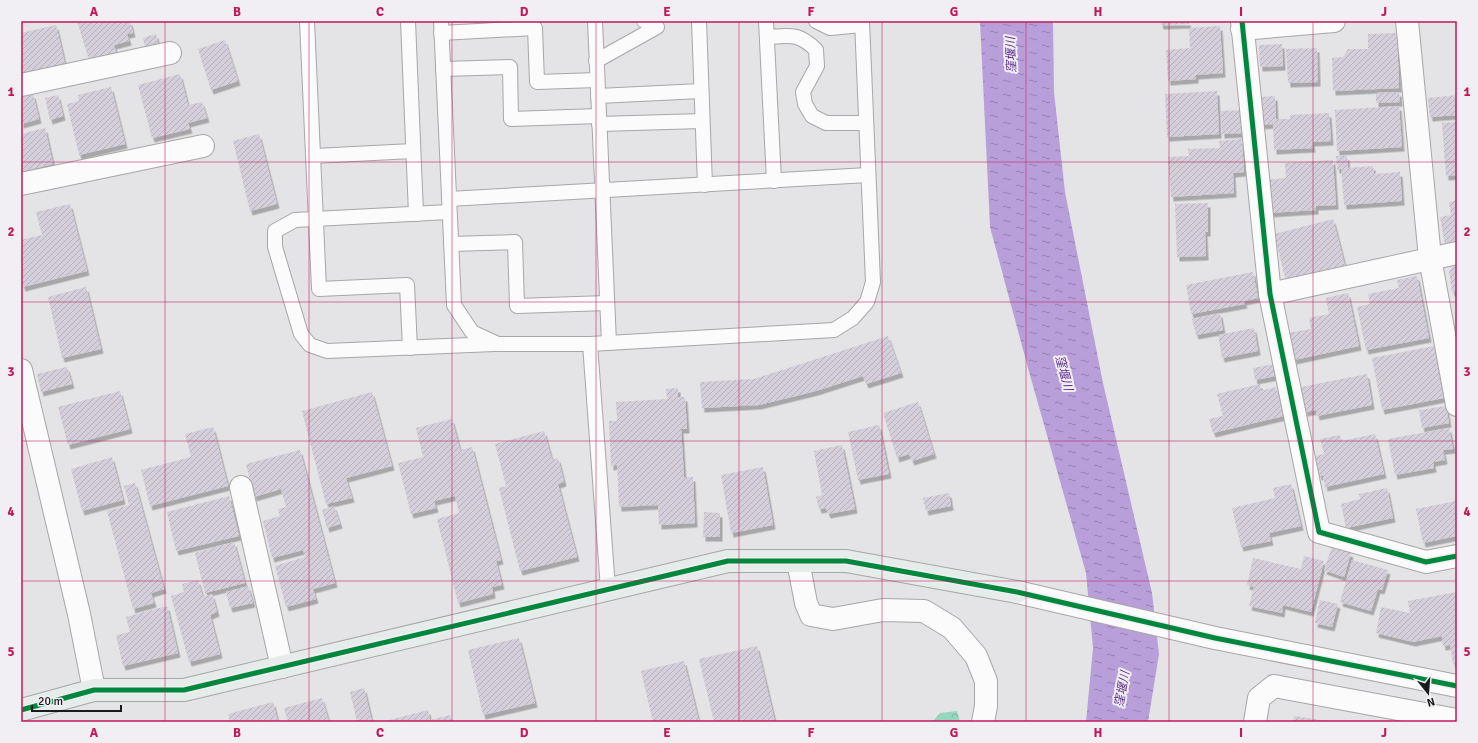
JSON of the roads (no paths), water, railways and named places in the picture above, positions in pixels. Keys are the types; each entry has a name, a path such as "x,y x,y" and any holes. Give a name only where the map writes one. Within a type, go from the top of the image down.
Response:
{"street":[{"path":"1334,21 1242,25 1270,294 1319,532 1426,562 1457,556"},
{"path":"1407,21 1430,258 1457,404"},
{"path":"21,85 170,52"},
{"path":"21,184 203,146"},
{"path":"1270,294 1457,253"},
{"path":"21,370 79,614 94,690"},
{"path":"241,487 282,667"},
{"path":"21,710 94,690 184,690 728,561 846,561 1016,592 1215,638 1457,686"},
{"path":"798,561 806,603 811,615 834,619 883,610 924,612 952,628 976,656 986,681 986,706 982,722"},
{"path":"1255,722 1258,698 1274,686 1457,720"}],"lane":[{"path":"307,21 319,289 407,285 410,348"},
{"path":"408,21 416,214"},
{"path":"595,21 609,343"},
{"path":"596,61 656,27 644,21"},
{"path":"699,21 705,185"},
{"path":"766,21 774,181"},
{"path":"816,21 830,28 862,23 873,282 867,302 853,318 834,330 590,344 498,344 327,351 310,345 301,334 275,247 275,231 295,220 416,214 449,205 602,191 868,175"},
{"path":"498,344 472,332 454,305 441,27 535,28 537,82 597,80"},
{"path":"767,36 794,36 806,40 816,50 817,66 803,92 805,104 812,116 826,123 866,123"},
{"path":"443,69 510,67 511,119 702,121"},
{"path":"598,96 701,91"},
{"path":"314,156 414,151"},
{"path":"451,244 515,242 517,306 607,303"},
{"path":"590,344 608,589"}],"water":[{"name":"窪堰川","path":"980,21 1053,21 1054,92 1065,192 1103,383 1152,593 1159,654 1148,722 1086,722 1093,648 1086,573 990,227"}]}
